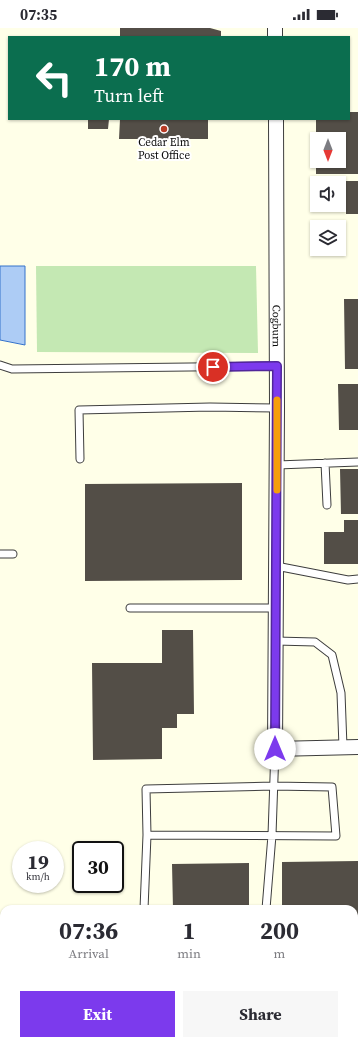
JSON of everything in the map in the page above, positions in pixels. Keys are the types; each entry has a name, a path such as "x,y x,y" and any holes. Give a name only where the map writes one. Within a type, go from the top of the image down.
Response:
{"street":[{"name":"Cogburn","path":"275,749 277,465 276,120"},
{"path":"275,749 358,747"}],"lane":[{"path":"0,366 12,369 277,366"},
{"path":"80,459 79,410 210,407 277,408"},
{"path":"277,465 358,462"},
{"path":"325,463 327,505"},
{"path":"0,554 13,554"},
{"path":"276,566 348,580 358,579"},
{"path":"130,608 276,608"},
{"path":"276,641 315,642 332,655 341,693 343,747"},
{"path":"266,905 272,835 275,749"},
{"path":"144,905 147,835 146,789 273,786 332,787 336,836 147,835"}],"green space":[{"path":"36,266 256,266 258,353 37,352"}],"water":[{"path":"0,266 25,266 25,345 0,340"}],"building":[{"path":"120,28 210,28 221,31 221,36 120,36"},
{"path":"350,112 358,112 358,174 316,174 316,168 346,168 346,132 316,132 316,120 350,120"},
{"path":"88,120 109,120 108,129 88,129"},
{"name":"Cedar Elm Post Office","path":"120,120 208,120 208,139 119,139"},
{"path":"346,181 358,181 358,214 346,214"},
{"path":"344,299 358,299 358,369 345,369"},
{"path":"338,384 358,384 358,430 339,430"},
{"path":"340,469 358,469 358,514 341,514"},
{"path":"242,483 242,580 85,581 85,484"},
{"path":"344,520 358,520 358,564 324,564 324,532 344,532"},
{"path":"162,630 193,630 194,714 177,714 177,728 162,728 162,759 93,760 92,663 162,663"},
{"path":"358,861 358,905 282,905 282,862"},
{"path":"249,863 249,905 173,905 172,864"}],"slow traffic":[{"path":"277,400 277,490"}],"place":[{"name":"Cedar Elm Post Office","path":"164,129"}],"route":[{"path":"213,367 277,366 275,749"}]}
